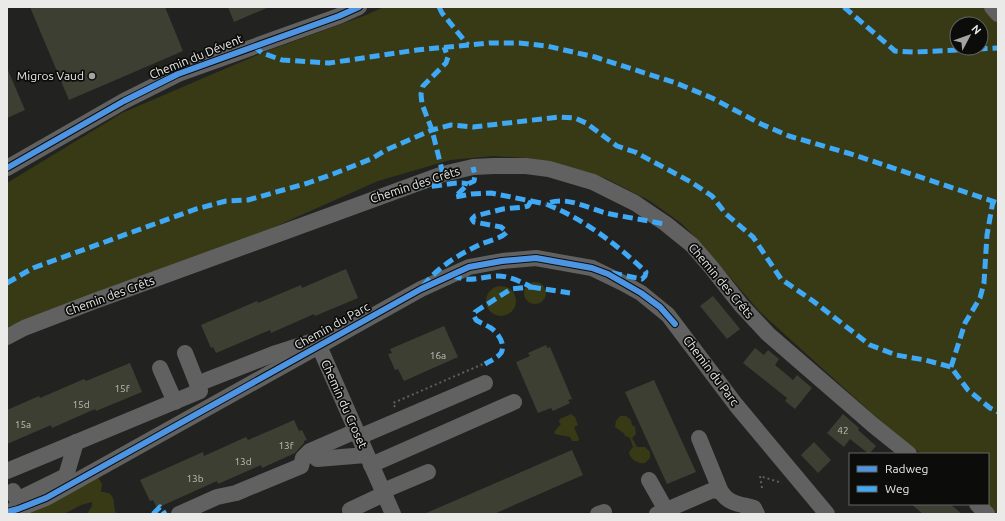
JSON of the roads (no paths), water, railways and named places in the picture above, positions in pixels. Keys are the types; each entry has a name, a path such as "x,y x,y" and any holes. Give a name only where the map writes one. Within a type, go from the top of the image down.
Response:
{"street":[{"name":"Chemin du Dévent","path":"7,168 124,101 178,74 339,16 359,7"},
{"path":"992,7 998,14"},
{"name":"Chemin des Crêts","path":"7,337 24,328 443,174 473,167 507,165 534,167 549,169 593,182 635,203 666,224 700,254 741,305 768,334 873,425 908,453"},
{"name":"Chemin du Parc","path":"7,512 46,498 421,289 469,267 502,260 536,258 592,268 608,274 660,307 675,324 736,405 827,514"},
{"name":"Chemin du Croset","path":"197,384 276,353 310,342 319,346 393,514"},
{"path":"7,471 200,391 185,354"},
{"path":"160,368 175,402"},
{"path":"178,514 217,497 236,493 301,466 303,458 310,451 485,383"},
{"path":"317,459 369,460 514,402"},
{"path":"699,438 723,495"},
{"path":"13,491 17,500 66,476 76,442"},
{"path":"350,510 428,472"},
{"path":"649,480 661,512 713,490 723,495 730,501 754,508 757,514"},
{"path":"978,505 987,514"}],"place":[{"name":"Migros Vaud","path":"92,76"}]}
